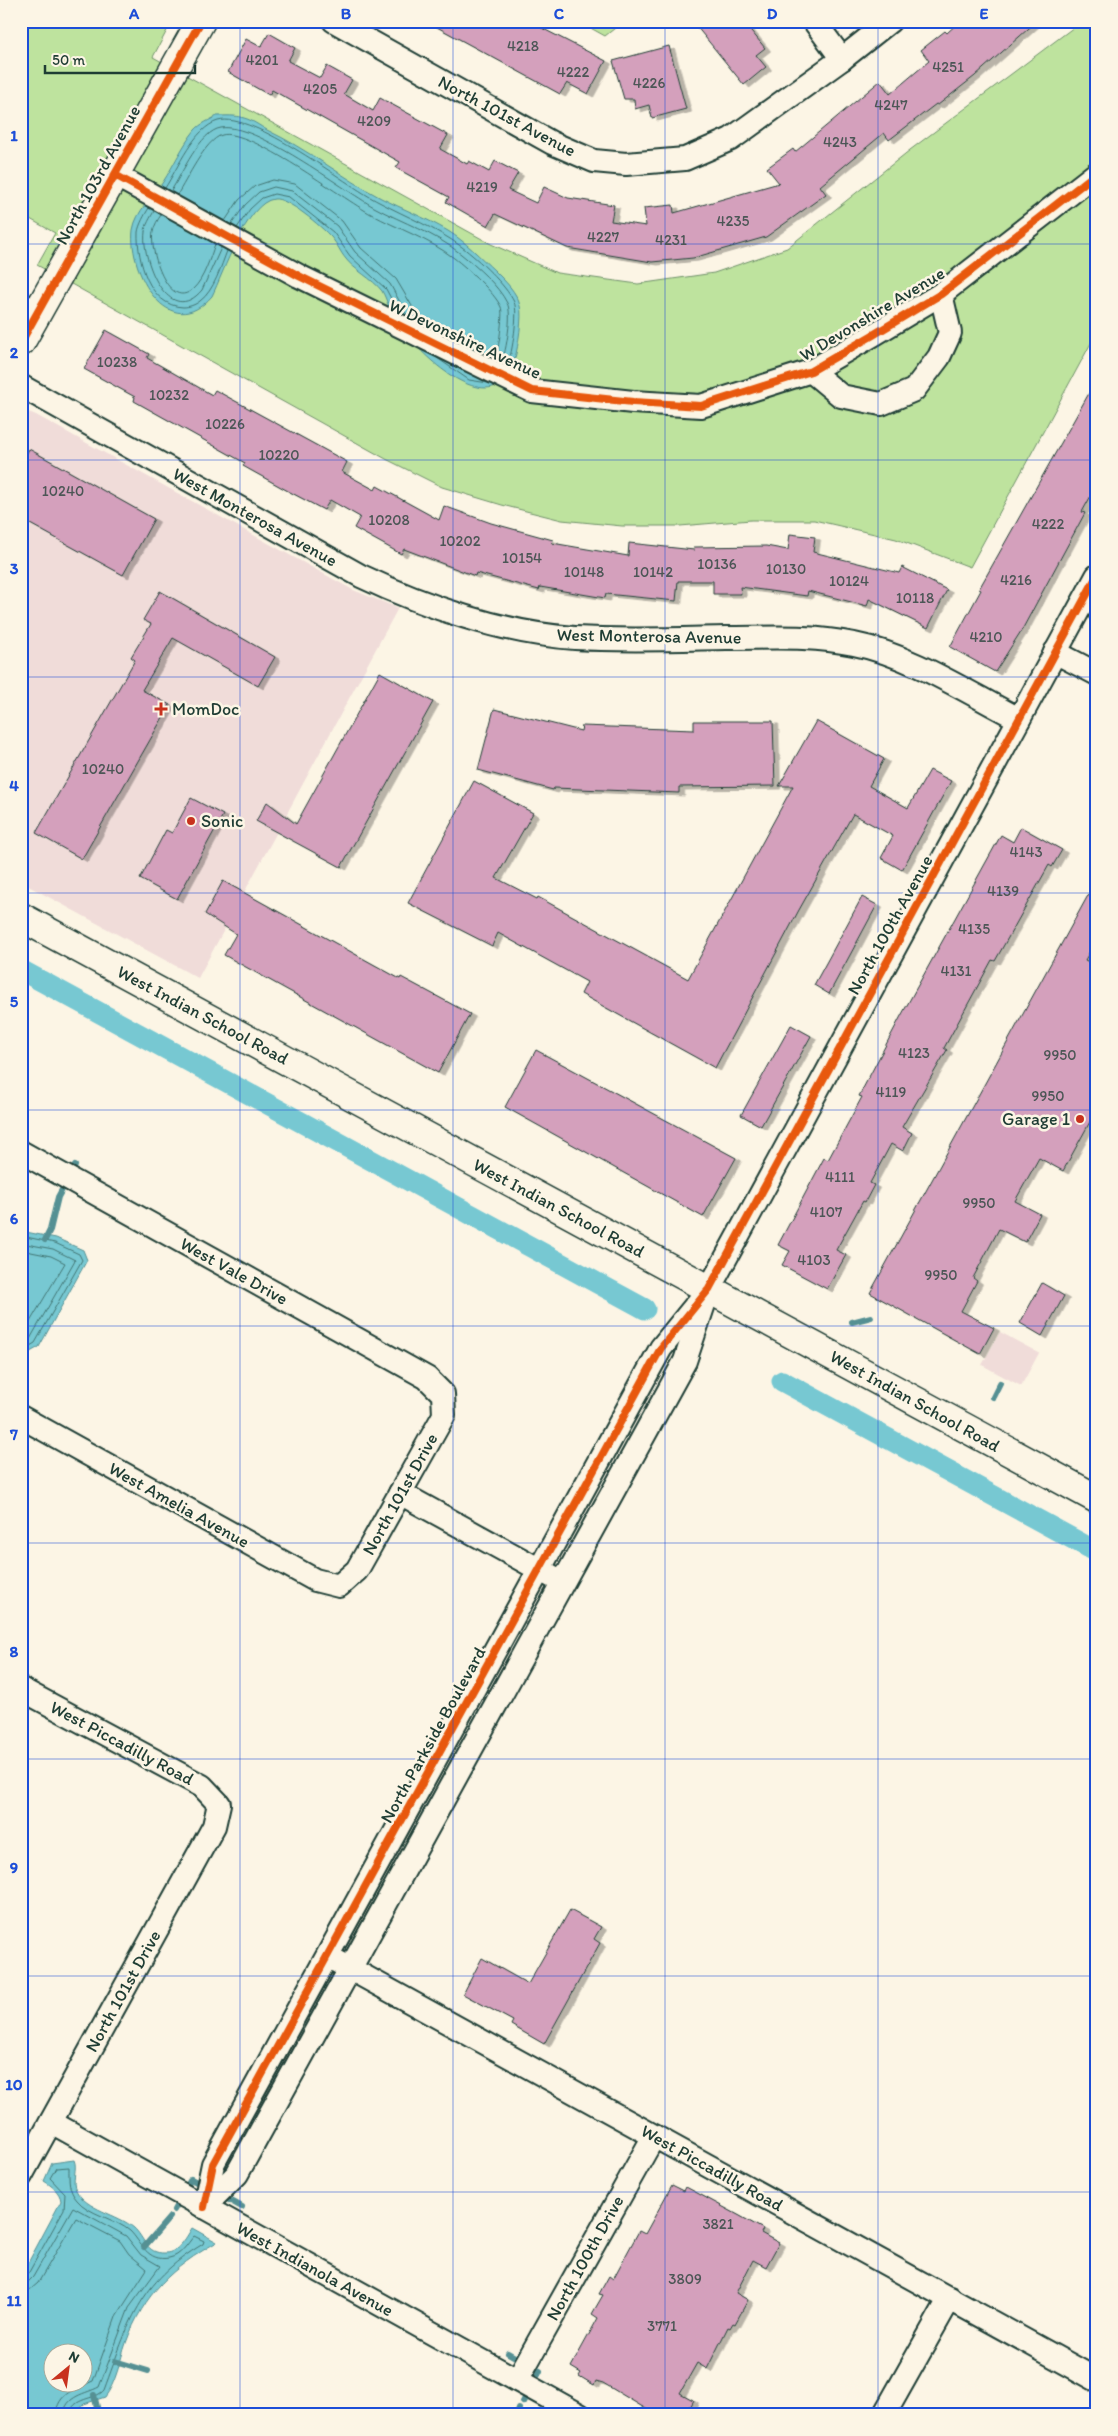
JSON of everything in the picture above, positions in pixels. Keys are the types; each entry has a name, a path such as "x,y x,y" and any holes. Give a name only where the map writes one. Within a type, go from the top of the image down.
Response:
{"main road":[{"name":"North 103rd Avenue","path":"21,342 30,308 115,175 201,21"},
{"name":"West Indian School Road","path":"21,917 1097,1499"}],"street":[{"name":"North 101st Avenue","path":"334,21 552,143 594,161 626,164 684,159 732,139 842,59 890,21"},
{"path":"814,21 842,59"},
{"name":"W Devonshire Avenue","path":"115,175 300,276 532,391 633,402 701,406 812,371 941,294 1097,173"},
{"name":"W Devonshire Avenue","path":"812,371 841,396 881,404 914,390 939,357 950,332 941,294"},
{"name":"West Monterosa Avenue","path":"21,386 361,576 404,597 500,626 573,638 799,636 856,644 903,658 1019,719"},
{"name":"North 100th Avenue","path":"709,1289 1097,576"},
{"path":"1055,652 1097,674"},
{"name":"West Vale Drive","path":"21,1152 427,1378 443,1394"},
{"path":"204,2207 237,2174 564,1583 685,1361 709,1289"},
{"name":"North Parkside Boulevard","path":"204,2207 213,2164 541,1570 661,1348 709,1289"},
{"name":"North 101st Drive","path":"339,1586 357,1570 444,1415 443,1394"},
{"name":"West Amelia Avenue","path":"21,1417 315,1580 339,1586"},
{"path":"400,1493 564,1583"},
{"name":"West Piccadilly Road","path":"21,1689 202,1786 219,1804"},
{"name":"North 101st Drive","path":"21,2176 214,1826 219,1804"},
{"name":"West Piccadilly Road","path":"328,1957 1097,2380"},
{"name":"West Indianola Avenue","path":"51,2122 580,2415"},
{"name":"North 100th Drive","path":"517,2380 654,2136"},
{"path":"884,2415 950,2298"}],"shaded area":[{"path":"21,409 36,415 353,590 398,608 198,978 21,882"},
{"path":"1000,1332 1039,1353 1021,1386 982,1365"}],"green space":[{"path":"21,21 172,21 153,57 491,244 557,273 638,284 714,273 787,248 910,150 1082,21 1097,21 1097,332 970,567 896,539 814,520 751,520 680,526 622,526 562,520 502,505 442,487 386,459 37,265 55,233 21,214"},
{"path":"578,21 624,21 605,36"}],"water":[{"path":"217,116 238,116 253,122 381,198 448,231 473,250 510,287 520,306 521,324 515,358 507,376 496,386 483,388 468,384 438,366 407,335 389,307 383,293 349,263 327,232 304,213 280,200 274,199 264,203 254,212 229,256 212,296 196,309 181,313 167,308 154,298 144,283 137,265 133,247 135,223 141,210 163,182 195,130"},
{"path":"21,1231 56,1238 83,1250 87,1260 39,1347 23,1356 21,1356"},
{"path":"74,2160 75,2186 81,2197 95,2207 134,2228 149,2248 154,2251 165,2253 178,2248 192,2228 217,2242 173,2272 151,2296 133,2325 109,2391 105,2397 84,2404 74,2415 21,2415 21,2276 61,2201 53,2187 44,2181 52,2163"}],"building":[{"path":"426,21 528,21 606,61 588,94 567,83 560,94"},
{"path":"692,21 743,21 765,48 756,55 766,67 744,85"},
{"path":"960,21 1037,21 975,76 938,105 936,104 889,140 884,133 820,186 826,194 766,237 693,258 652,262 567,248 495,214 488,226 446,202 449,197 396,168 400,162 272,90 269,95 228,72 246,39 261,47 269,33 295,48 288,61 320,78 327,66 352,80 344,94 373,111 380,98 448,135 440,149 467,164 469,161 489,172 495,161 518,173 508,190 536,203 544,187 568,198 614,205 611,221 646,226 644,208 673,205 674,213 779,183 767,168 793,149 795,152 880,81 890,94 929,61 921,50 945,31 947,33"},
{"path":"669,46 686,109 652,118 649,105 635,109 634,99 624,99 613,61"},
{"path":"106,330 149,354 147,358 212,395 215,390 347,462 342,472 375,490 377,486 439,520 444,506 491,523 553,540 552,543 628,556 629,543 694,550 694,547 766,546 788,550 790,534 815,537 813,552 899,573 902,567 947,590 928,628 869,599 867,606 808,591 807,596 740,587 741,594 713,594 713,581 678,581 676,601 606,594 605,598 540,587 539,590 476,573 475,576 404,549 401,554 354,528 360,517 330,500 324,510 288,491 243,466 245,463 134,401 135,397 84,369"},
{"path":"1097,379 1097,485 1082,512 1085,513 1023,628 995,672 950,647 981,590 979,589"},
{"path":"29,449 154,519 123,575 21,519 21,464"},
{"path":"160,591 275,657 258,686 173,638 142,690 170,705 82,859 36,833 135,660 131,657 151,624 143,620"},
{"path":"380,672 433,702 341,867 256,821 267,802 296,824"},
{"path":"494,709 581,731 582,726 694,730 694,721 773,721 775,786 679,787 679,793 554,788 553,790 478,770"},
{"path":"816,721 884,759 869,786 908,808 930,770 951,781 902,870 881,858 893,836 853,814 799,910 715,1068 581,994 587,982 498,933 492,946 408,903 474,781 533,813 496,878 537,899 538,897 688,979 793,786 779,786"},
{"path":"191,798 223,815 177,899 140,879 166,830 172,833"},
{"path":"1021,827 1062,850 1052,867 1049,865 995,961 992,960 944,1048 947,1050 902,1127 912,1133 903,1151 891,1144 870,1183 874,1185 836,1250 846,1255 827,1289 782,1265 790,1251 778,1245 824,1158 828,1160 862,1097 859,1096 901,1016 1001,835 1013,842"},
{"path":"1097,879 1097,939 1085,960 1097,966 1097,1109 1063,1171 1039,1158 1015,1201 1040,1214 1025,1242 999,1229 973,1278 977,1281 961,1311 994,1328 980,1354 870,1293"},
{"path":"223,881 400,979 401,977 470,1014 438,1073 224,955 236,934 205,914"},
{"path":"862,897 877,905 829,994 814,985"},
{"path":"791,1025 811,1036 761,1126 741,1115"},
{"path":"536,1050 736,1158 703,1217 505,1107"},
{"path":"1042,1283 1064,1296 1042,1336 1020,1323"},
{"path":"570,1910 601,1927 594,1939 600,1943 544,2044 511,2025 513,2021 463,1994 482,1958 528,1984"},
{"path":"672,2185 684,2191 686,2187 740,2216 763,2229 761,2233 779,2243 766,2267 753,2260 736,2293 748,2300 735,2324 733,2323 730,2328 728,2327 707,2369 697,2363 680,2393 693,2400 685,2415 656,2415 603,2383 596,2381 594,2385 579,2376 581,2373 571,2367 598,2318 592,2314 603,2295 599,2294 609,2276 613,2279 639,2231 645,2234"}],"waterway":[{"path":"21,970 645,1309"},
{"path":"45,1240 50,1230 58,1197 75,1166"},
{"path":"852,1322 871,1317"},
{"path":"782,1381 1097,1552"},
{"path":"993,1397 1000,1383"},
{"path":"174,2210 191,2179 204,2186"},
{"path":"222,2196 242,2207"},
{"path":"144,2247 170,2217"},
{"path":"508,2353 540,2371 523,2402"},
{"path":"115,2361 148,2371"},
{"path":"94,2395 99,2415"},
{"path":"517,2415 519,2409"}],"cycle path":[{"path":"21,342 201,21"},
{"path":"115,175 299,276 532,391 633,402 701,406 811,371 873,335 941,294 1097,173"},
{"path":"204,2207 213,2164 661,1348 709,1289 1097,576"}],"place":[{"name":"MomDoc","path":"161,709"},
{"name":"Sonic","path":"191,821"},
{"name":"Garage 1","path":"1080,1119"}]}
